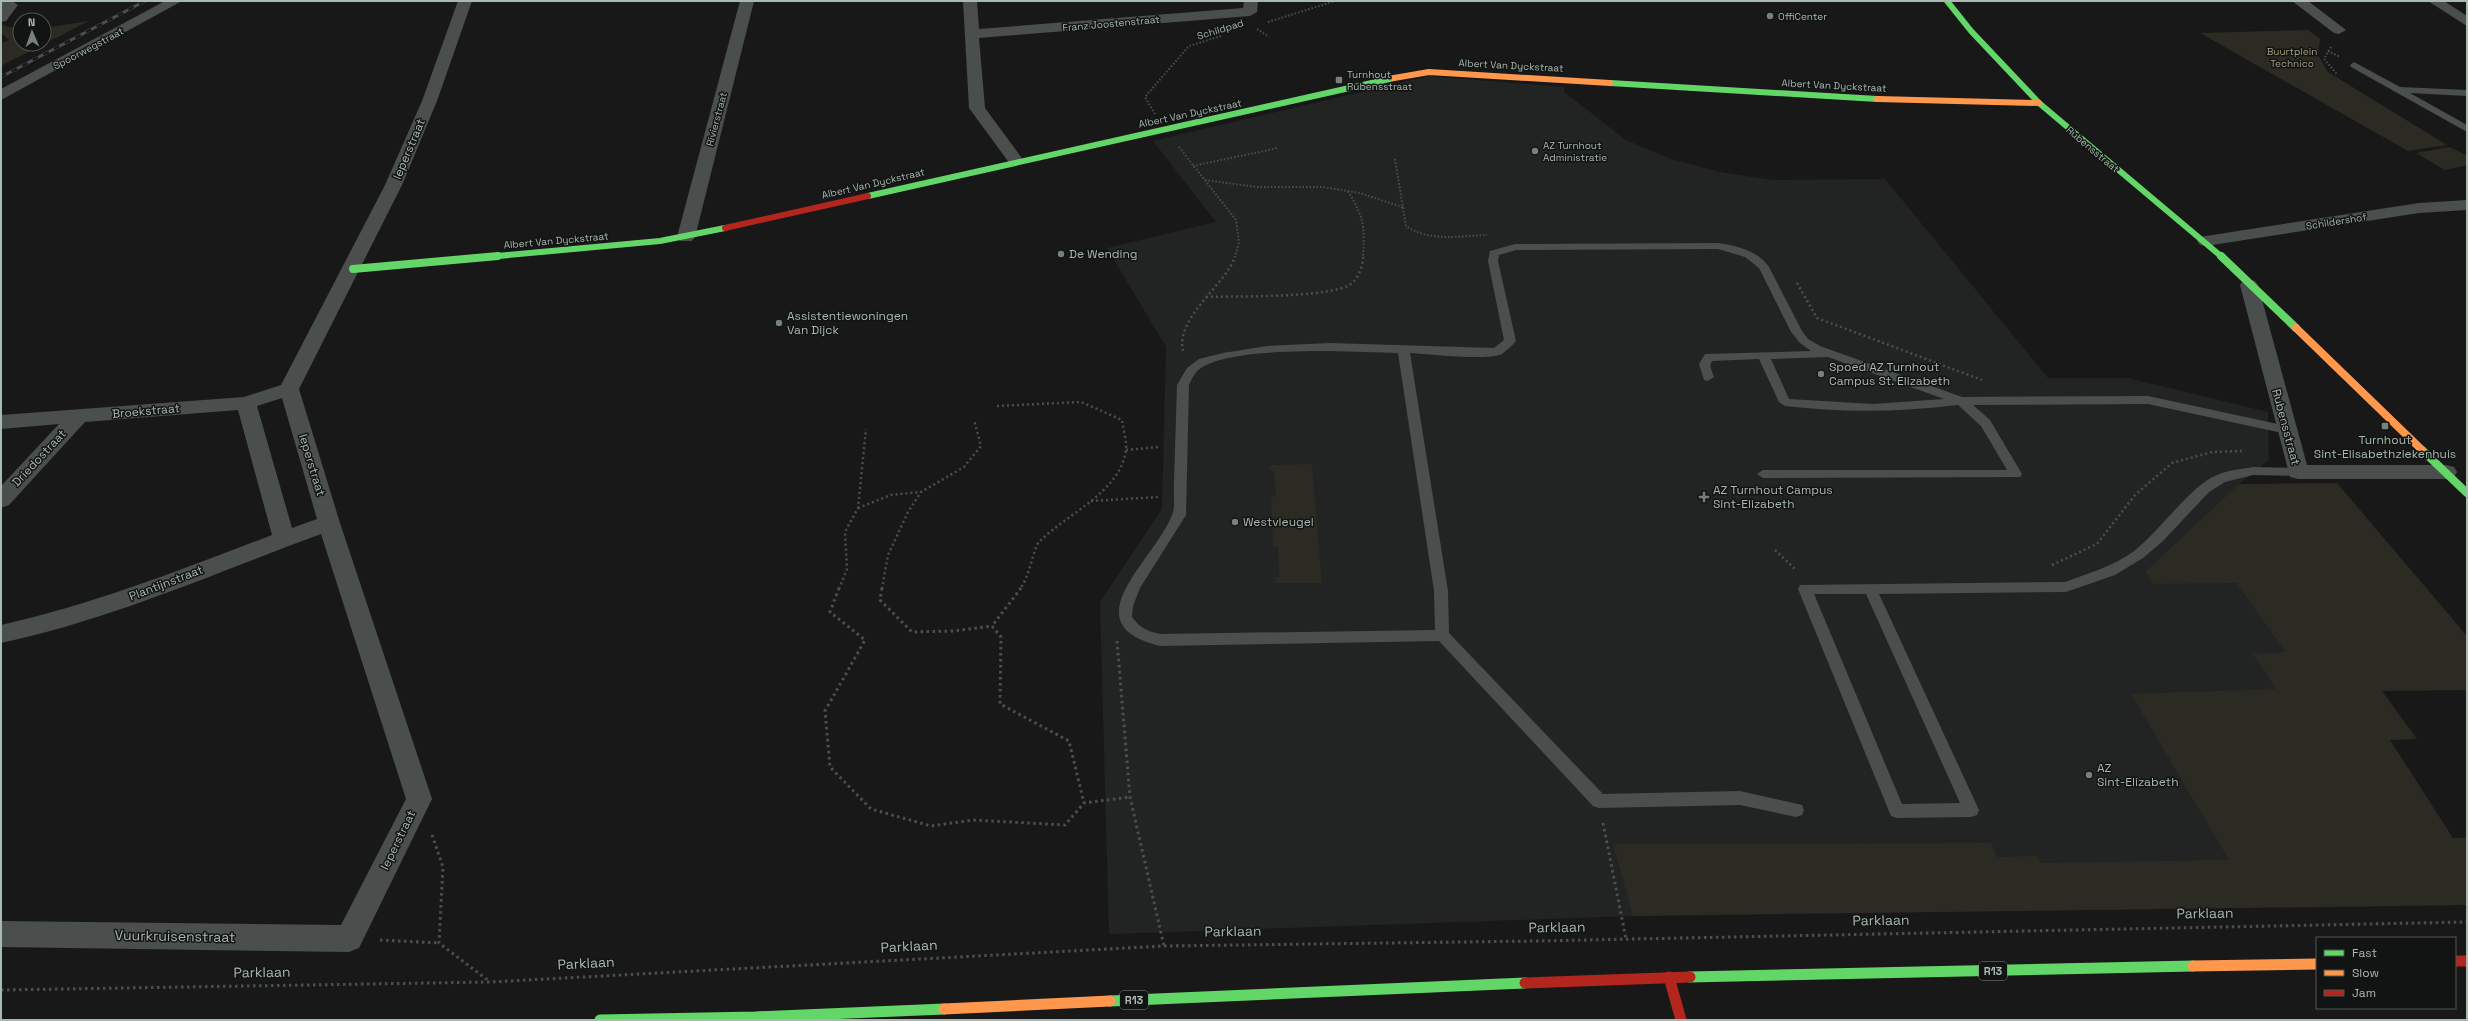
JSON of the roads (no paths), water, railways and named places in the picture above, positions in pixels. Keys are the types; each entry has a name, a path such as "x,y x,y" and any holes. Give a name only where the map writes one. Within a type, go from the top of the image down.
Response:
{"street":[{"name":"Spoorwegstraat","path":"1,95 175,1"},
{"name":"Ieperstraat","path":"350,939 419,799 329,523 289,389 353,269 393,187 424,115 465,1"},
{"name":"Rivierstraat","path":"686,236 747,1"},
{"path":"970,1 977,108 1016,161"},
{"name":"Rubensstraat","path":"1947,1 1971,31 2039,102 2206,242 2467,493"},
{"path":"2298,1 2339,30"},
{"path":"2435,1 2467,22"},
{"path":"1,6 11,5 1,18"},
{"name":"Franz Joostenstraat","path":"972,34 1251,13"},
{"name":"Albert Van Dyckstraat","path":"353,269 660,241 1016,161 1409,75 1429,72 1917,101 2039,102"},
{"name":"Schildershof","path":"2206,242 2419,208 2467,205"},
{"name":"Rubensstraat","path":"2249,285 2298,472 2446,472"},
{"name":"Broekstraat","path":"1,422 246,403 289,389"},
{"path":"246,403 284,538"},
{"name":"Driedostraat","path":"1,500 78,417"},
{"name":"Plantijnstraat","path":"1,634 41,627 98,609 284,538 329,523"},
{"name":"Vuurkruisenstraat","path":"1,934 350,939"},
{"path":"2456,961 2467,961"},
{"name":"R13","path":"600,1020 755,1017 1669,978 2316,964"},
{"path":"1669,978 1680,1020"}],"lane":[{"path":"2354,65 2467,129"},
{"path":"2396,90 2467,93"},
{"path":"1442,635 1160,640 1143,636 1133,629 1125,618 1126,606 1134,587 1179,515 1183,385 1188,373 1200,364 1215,358 1266,349 1369,348 1404,351 1487,353 1506,346 1510,341 1510,334 1493,261 1494,253 1502,249 1515,247 1718,246 1734,248 1757,259 1764,267 1797,332 1804,340 1830,354 1961,401 1986,423 2016,474 1763,474"},
{"path":"1404,351 1441,591 1442,635 1599,801 1740,798 1796,810"},
{"path":"1708,377 1703,365 1705,360 1709,357 1830,354"},
{"path":"1763,355 1785,402 1819,407 1930,405 1961,401 2148,400 2168,402 2287,430"},
{"path":"1870,588 1971,810 1897,811 1806,589 1870,588 2066,587 2110,570 2138,555 2204,489 2221,478 2253,471 2298,472"}],"railway":[{"path":"1,77 145,1"}],"place":[{"name":"OffiCenter","path":"1770,16"},
{"name":"Turnhout Rubensstraat","path":"1339,80"},
{"name":"AZ Turnhout Administratie","path":"1535,151"},
{"name":"De Wending","path":"1061,254"},
{"name":"Assistentiewoningen Van Dijck","path":"779,323"},
{"name":"Spoed AZ Turnhout Campus St. Elizabeth","path":"1821,374"},
{"name":"Turnhout Sint-Elisabethziekenhuis","path":"2385,426"},
{"name":"AZ Turnhout Campus Sint-Elizabeth","path":"1704,497"},
{"name":"Westvleugel","path":"1235,522"},
{"name":"AZ Sint-Elizabeth","path":"2089,775"}],"park label":[{"name":"Buurtplein Technico","path":"2292,56"}]}
